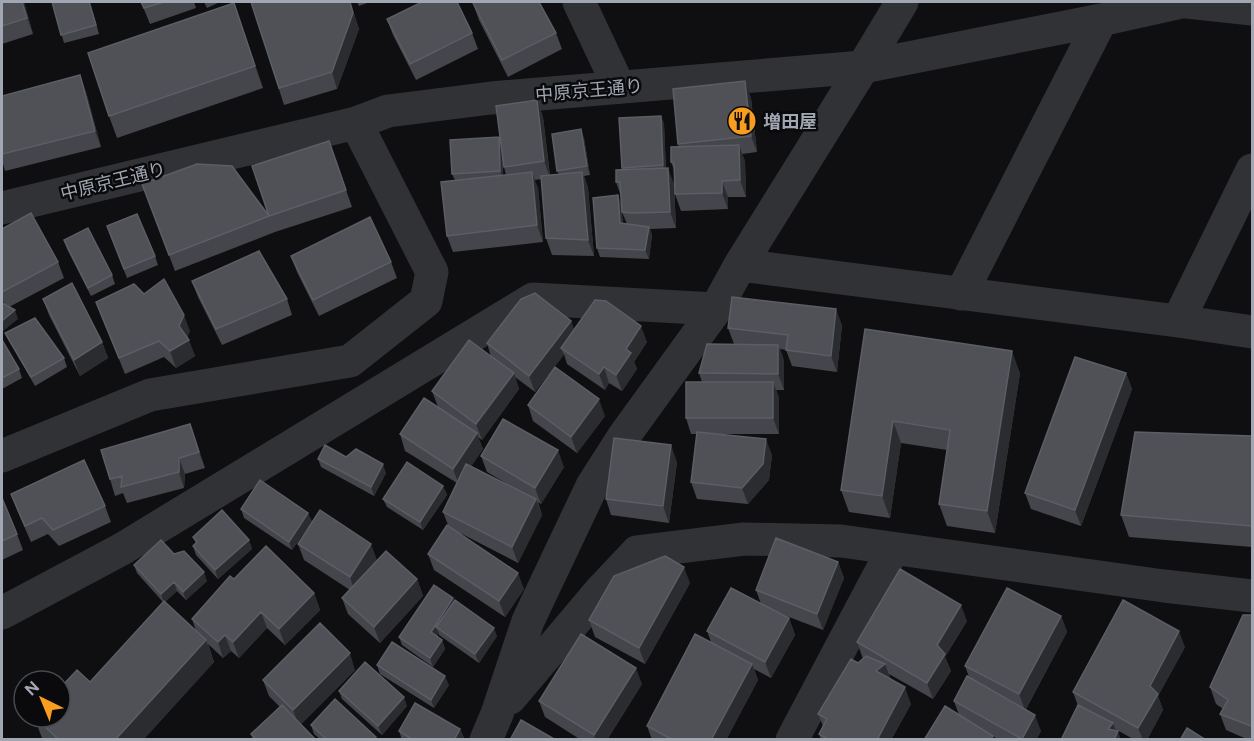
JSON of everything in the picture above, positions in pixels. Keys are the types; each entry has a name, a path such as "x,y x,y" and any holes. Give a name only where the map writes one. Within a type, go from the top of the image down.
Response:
{"street":[{"path":"579,2 618,87"},
{"path":"492,727 528,621 592,486 624,436 716,309 740,265 902,2"},
{"name":"中原京王通り","path":"2,208 356,123 388,111 491,98 863,67 1185,2 1252,9"},
{"path":"961,294 1101,20"},
{"path":"2,456 150,395 350,361 426,300 432,272 356,123"},
{"path":"1178,321 1252,170"},
{"path":"740,265 1252,332"},
{"path":"2,613 122,549 533,299 716,309"},
{"path":"492,727 602,589 636,552 744,539 841,541 1252,596"},
{"path":"792,740 893,549"}],"building":[{"path":"2,2 22,2 27,18 2,26"},
{"path":"52,2 89,2 96,25 61,35"},
{"path":"141,2 164,2 144,8"},
{"path":"251,2 350,2 353,13 332,72 279,88"},
{"path":"422,2 457,2 472,33 410,64 387,19"},
{"path":"539,2 556,33 502,60 473,3"},
{"path":"234,3 255,66 109,116 88,53"},
{"path":"80,75 95,131 2,154 2,96"},
{"path":"745,81 751,136 678,144 673,89"},
{"path":"537,100 544,161 504,167 496,106"},
{"path":"661,116 663,165 622,168 619,118"},
{"path":"581,129 587,166 557,171 552,134"},
{"path":"499,137 500,171 452,174 450,140"},
{"path":"329,141 346,190 269,216 252,166"},
{"path":"739,145 740,180 722,181 722,193 675,194 671,147"},
{"path":"197,164 232,166 269,216 169,255 142,184"},
{"path":"668,168 670,212 622,212 620,182 616,182 616,170"},
{"path":"532,172 537,225 447,236 441,182"},
{"path":"582,172 588,240 546,238 541,176"},
{"path":"618,195 620,223 649,227 645,250 597,248 593,198"},
{"path":"31,213 58,262 2,292 2,229"},
{"path":"137,214 155,256 124,269 107,226"},
{"path":"370,217 391,262 313,300 291,256"},
{"path":"88,228 112,275 88,288 64,240"},
{"path":"259,251 287,299 216,329 192,281"},
{"path":"164,279 184,315 179,326 189,340 170,351 159,341 119,358 96,302 134,284 144,294"},
{"path":"72,283 102,342 74,360 43,299"},
{"path":"535,293 571,321 529,376 487,343 521,299"},
{"path":"732,297 836,309 831,356 786,350 788,335 728,328"},
{"path":"595,300 606,301 641,326 626,349 631,353 616,375 604,367 599,374 561,348"},
{"path":"2,303 15,310 2,321"},
{"path":"35,318 64,358 31,377 5,333"},
{"path":"865,329 1012,351 987,511 939,504 950,430 893,421 882,496 841,490"},
{"path":"2,340 19,369 2,378"},
{"path":"469,340 514,373 476,424 432,391"},
{"path":"707,344 778,345 778,374 699,373"},
{"path":"1075,357 1126,373 1075,510 1025,493"},
{"path":"555,367 599,399 571,437 528,405"},
{"path":"686,382 773,382 773,418 686,418"},
{"path":"424,398 477,433 453,469 400,434"},
{"path":"503,419 558,450 535,488 481,456"},
{"path":"190,424 199,452 179,458 179,472 121,487 122,476 110,479 101,450"},
{"path":"697,432 766,439 763,464 742,488 691,482"},
{"path":"1135,432 1252,436 1252,526 1121,515"},
{"path":"614,438 671,445 663,506 606,499"},
{"path":"325,445 346,457 356,449 383,464 371,487 318,459"},
{"path":"84,460 105,506 53,530 42,518 25,526 11,494"},
{"path":"407,462 443,486 420,522 383,499"},
{"path":"466,464 536,499 512,547 443,512"},
{"path":"260,480 308,513 289,542 241,509"},
{"path":"2,498 17,534 2,541"},
{"path":"222,510 249,540 215,570 193,546 197,542 193,537"},
{"path":"320,510 371,544 350,577 298,544"},
{"path":"447,525 518,573 499,601 428,554"},
{"path":"776,538 838,562 817,614 756,590"},
{"path":"161,540 174,554 184,551 204,572 183,592 174,582 161,594 134,565"},
{"path":"266,546 314,593 279,629 261,612 233,642 225,635 218,642 192,619 230,576 234,579"},
{"path":"386,551 417,579 374,627 342,598"},
{"path":"665,556 684,567 639,648 589,620 614,576"},
{"path":"900,569 961,605 937,645 945,654 927,683 857,642"},
{"path":"434,585 453,598 431,632 442,640 430,658 399,637"},
{"path":"731,588 789,618 765,662 707,631"},
{"path":"1007,588 1061,616 1019,694 965,666"},
{"path":"455,600 494,628 475,654 436,627"},
{"path":"1123,600 1179,631 1150,686 1158,694 1138,728 1073,692"},
{"path":"164,601 206,640 115,740 59,740 48,729 72,729 72,675 77,670 90,682"},
{"path":"1243,615 1252,615 1251,726 1220,714 1228,700 1210,687"},
{"path":"320,623 350,653 293,710 263,680"},
{"path":"581,634 636,668 594,735 539,701"},
{"path":"695,634 752,664 711,740 673,740 647,726"},
{"path":"392,642 445,676 431,700 377,665"},
{"path":"866,656 885,664 876,671 905,687 877,740 829,740 819,734 827,719 818,714 851,659 858,663"},
{"path":"365,662 404,697 378,726 339,691"},
{"path":"967,676 1035,715 1022,739 954,701"},
{"path":"335,699 376,737 374,740 327,740 311,725"},
{"path":"415,703 460,729 454,740 413,740 399,731"},
{"path":"282,705 316,740 257,740 251,734"},
{"path":"1078,705 1113,723 1108,729 1118,731 1114,740 1061,740"},
{"path":"945,706 993,736 991,740 924,740"},
{"path":"521,720 556,740 510,740"},
{"path":"1187,728 1206,740 1180,740"}],"place":[{"name":"増田屋","path":"742,121"}]}
